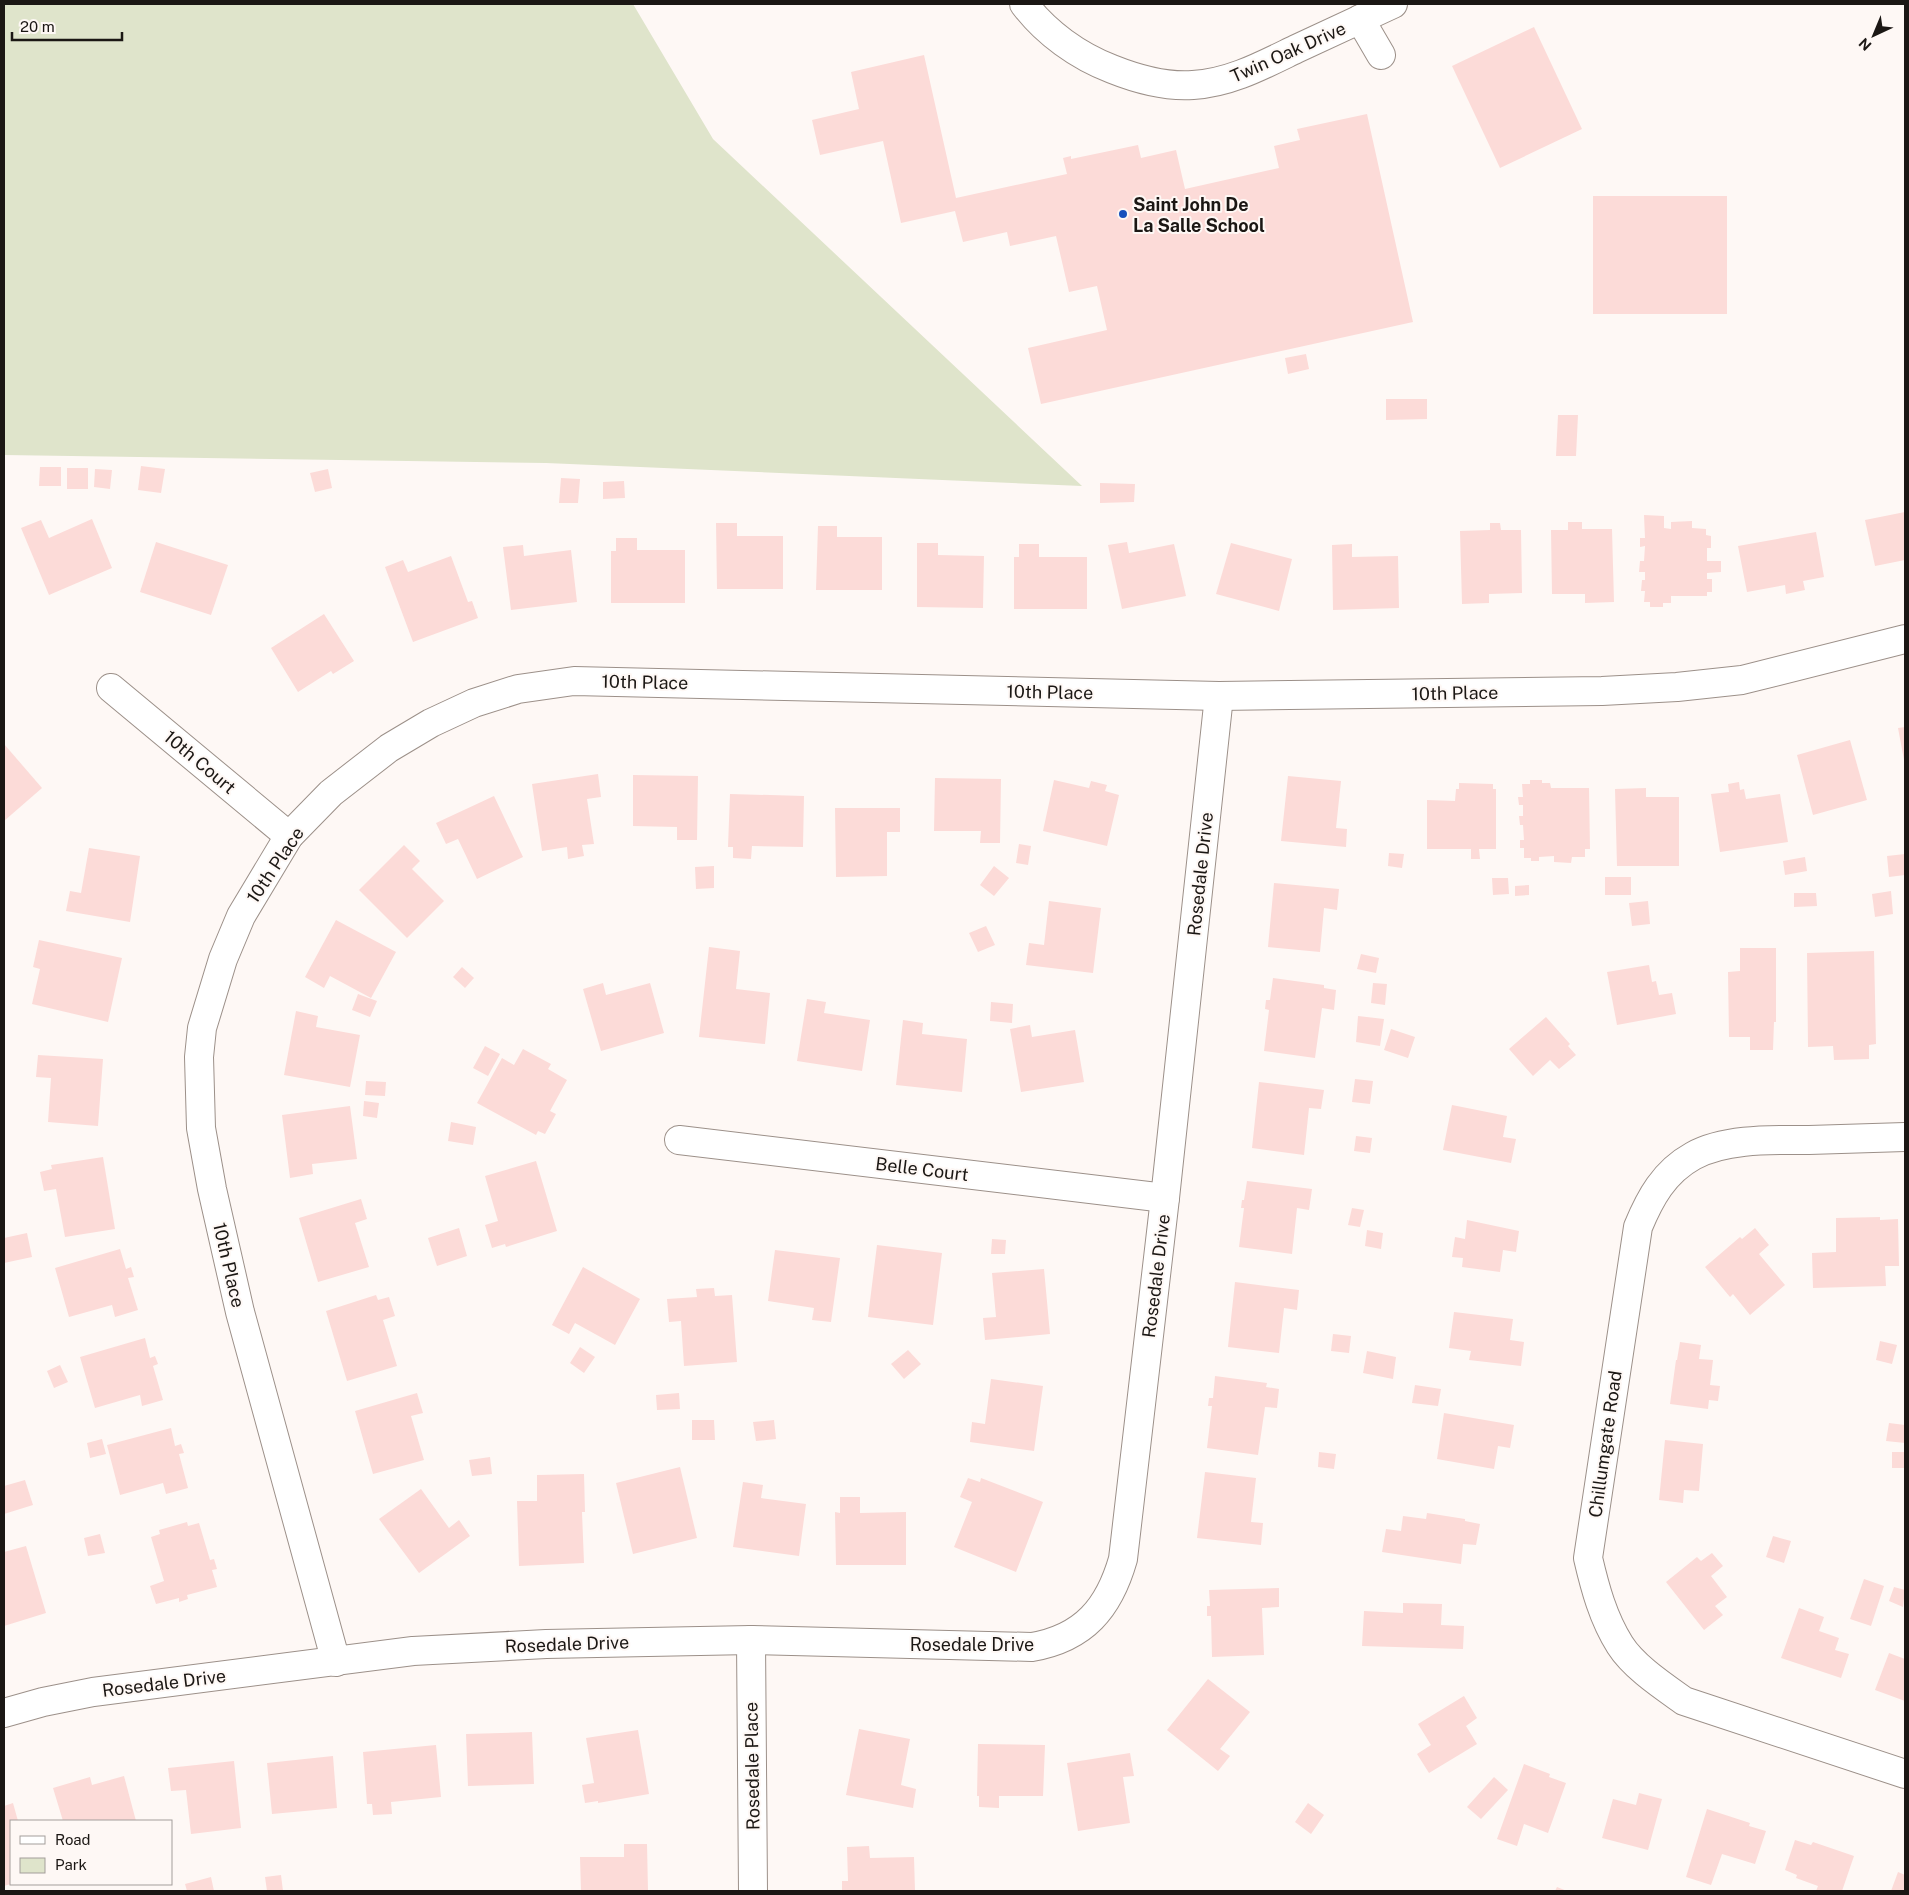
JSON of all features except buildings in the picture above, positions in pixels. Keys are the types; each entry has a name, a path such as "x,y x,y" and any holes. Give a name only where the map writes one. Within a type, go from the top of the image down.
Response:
{"street":[{"name":"Twin Oak Drive","path":"1024,4 1055,35 1077,52 1103,66 1162,84 1192,86 1216,82 1245,73 1393,4"},
{"path":"1360,19 1381,55"},
{"name":"10th Place","path":"336,1662 240,1312 212,1189 201,1128 199,1058 202,1028 223,959 241,916 289,836 338,788 388,748 474,702 518,690 574,681 1219,696 1602,691 1677,687 1742,680 1905,639"},
{"name":"10th Court","path":"110,688 289,836"},
{"name":"Rosedale Drive","path":"4,1713 43,1702 93,1692 413,1651 546,1644 751,1640 1032,1647 1052,1643 1075,1632 1090,1620 1106,1599 1123,1559 1165,1198 1219,696"},
{"name":"Chillumgate Road","path":"1905,1138 1752,1141 1721,1146 1693,1156 1668,1176 1650,1197 1638,1227 1588,1558 1595,1590 1620,1646 1658,1682 1684,1701 1905,1774"},
{"name":"Belle Court","path":"679,1140 1165,1198"},
{"name":"Rosedale Place","path":"751,1640 753,1891"}],"green space":[{"path":"4,4 633,4 713,139 1082,486 546,463 4,455"}],"place":[{"name":"Saint John De La Salle School","path":"1123,214"}]}
